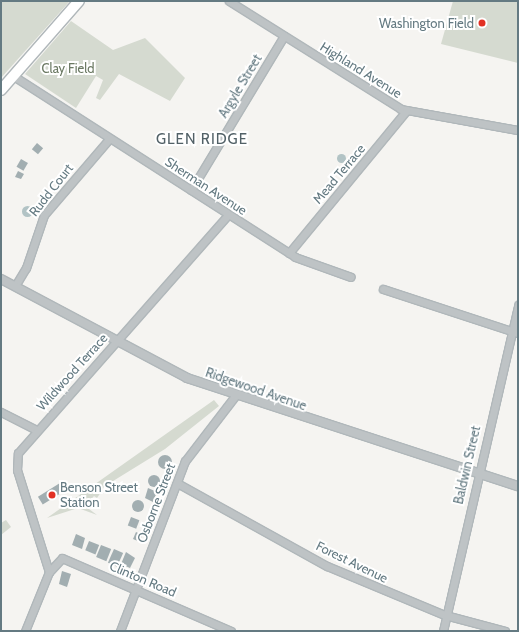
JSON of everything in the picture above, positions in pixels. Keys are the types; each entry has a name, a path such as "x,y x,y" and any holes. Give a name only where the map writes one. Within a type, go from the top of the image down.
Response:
{"main road":[{"path":"1,90 15,77 79,1"}],"street":[{"name":"Highland Avenue","path":"229,1 407,110 518,130"},
{"name":"Argyle Street","path":"191,190 284,36"},
{"name":"Sherman Avenue","path":"15,77 289,253 351,277"},
{"name":"Mead Terrace","path":"289,253 407,110"},
{"name":"Rudd Court","path":"14,286 26,268 44,215 110,138"},
{"name":"Wildwood Terrace","path":"49,572 15,459 36,430 228,215"},
{"name":"Ridgewood Avenue","path":"1,279 115,341 198,382 477,475 518,486"},
{"path":"383,289 515,332"},
{"name":"Baldwin Street","path":"443,631 477,475 515,332 518,305"},
{"name":"Osborne Street","path":"120,631 177,483 194,446 232,394"},
{"path":"1,412 36,430"},
{"name":"Forest Avenue","path":"177,483 327,566 446,616 505,631"},
{"name":"Clinton Road","path":"49,572 62,558 137,589 231,631"},
{"path":"25,631 49,572"}],"green space":[{"path":"1,1 70,1 1,78"},
{"name":"Washington Field","path":"453,1 518,1 518,63 441,44"},
{"name":"Clay Field","path":"71,21 113,50 145,38 185,78 170,101 119,74 100,100 96,98 103,80 96,76 76,108 25,74"},
{"path":"214,400 219,406 165,449 105,486 97,498 94,496 85,506 97,515 78,508 47,518"},
{"path":"6,520 11,527 1,535 1,523"}],"shaded area":[{"path":"339,154 343,154 345,158 343,162 339,162 337,160 337,156"},
{"path":"25,206 29,206 31,207 31,215 25,216 22,213 22,209"}],"building":[{"path":"37,143 43,148 38,154 32,149"},
{"path":"21,159 28,163 23,171 16,167"},
{"path":"18,171 24,174 21,179 15,177"},
{"path":"165,455 170,457 172,462 170,467 165,469 160,467 158,462 160,457"},
{"path":"154,475 158,477 160,481 158,485 154,487 150,485 148,481 150,477"},
{"name":"Benson Street Station","path":"60,483 65,491 43,504 38,497"},
{"path":"148,488 157,492 153,502 145,498"},
{"path":"138,500 142,502 144,506 142,510 138,512 134,510 132,506 134,502"},
{"path":"131,517 139,520 136,529 128,525"},
{"path":"136,532 142,535 140,542 133,539"},
{"path":"76,534 85,538 82,549 72,545"},
{"path":"89,541 99,545 95,554 85,550"},
{"path":"101,545 111,549 106,561 96,557"},
{"path":"114,549 123,553 117,567 108,563"},
{"path":"126,552 135,558 130,568 121,564"},
{"path":"62,571 71,574 67,587 59,584"}],"place":[{"name":"Washington Field","path":"482,23"},
{"name":"Benson Street Station","path":"52,495"}],"district":[{"name":"GLEN RIDGE","path":"202,140"}]}
